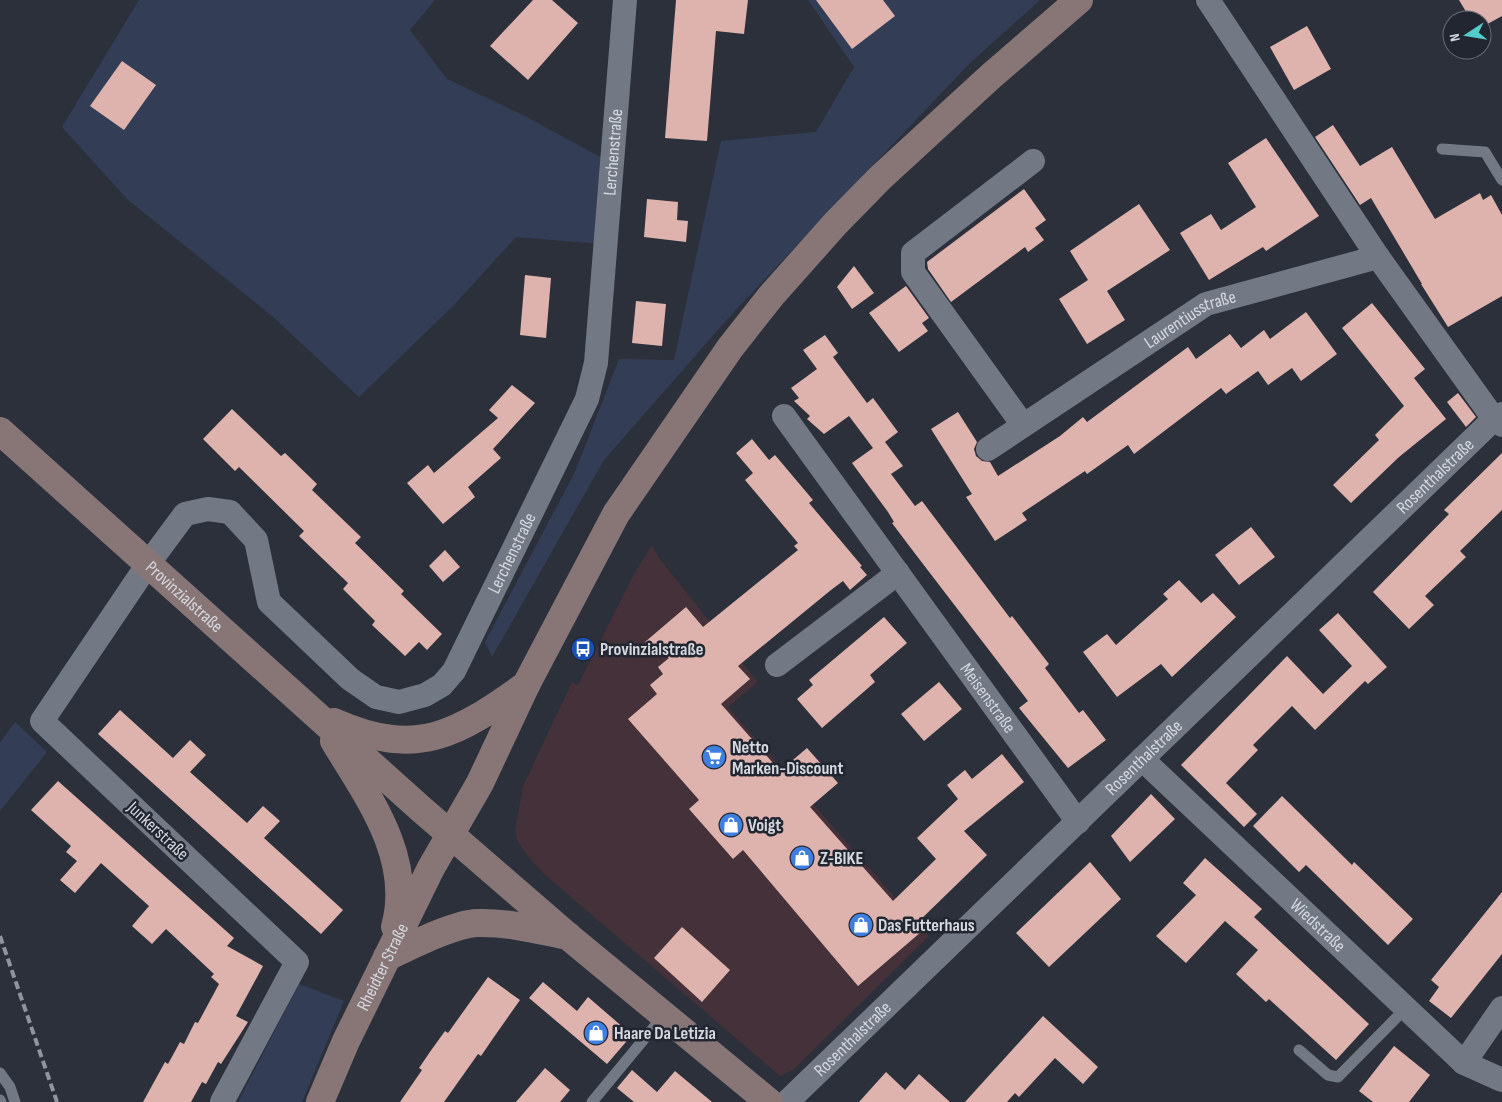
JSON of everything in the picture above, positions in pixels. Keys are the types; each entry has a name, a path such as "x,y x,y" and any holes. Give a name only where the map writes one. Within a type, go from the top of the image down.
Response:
{"main road":[{"name":"Rheidter Straße","path":"320,1102 346,1041 387,957 450,834 480,783 526,685 616,514 730,348 771,296 835,224 880,178 990,77 1079,0"},
{"name":"Provinzialstraße","path":"0,431 450,834 569,936 769,1102"},
{"path":"318,715 361,734 398,740 432,738 476,720 526,685"},
{"path":"318,715 370,800 394,849 399,878 400,910 387,957"},
{"path":"387,957 429,937 475,923 510,925 569,936"}],"street":[{"name":"Lerchenstraße","path":"148,564 185,514 208,509 230,512 256,540 270,602 350,679 376,698 400,702 424,695 442,685 454,671 587,399 596,363 625,0"},
{"path":"1208,0 1378,257 1499,419"},
{"path":"1024,424 913,272 913,253 1033,160"},
{"name":"Laurentiusstraße","path":"988,449 1206,304 1378,257"},
{"name":"Meisenstraße","path":"784,416 1078,822"},
{"name":"Rosenthalstraße","path":"787,1102 1142,759 1499,419"},
{"name":"Junkerstraße","path":"148,564 42,721 297,962 222,1102"},
{"path":"777,665 898,573"},
{"name":"Wiedstraße","path":"1142,759 1464,1063 1502,1080"},
{"path":"1464,1063 1502,1008"}],"lane":[{"path":"1442,149 1485,152 1502,180"},
{"path":"1300,1050 1328,1075 1338,1077 1406,1008"},
{"path":"592,1102 664,1015"},
{"path":"0,1073 10,1087 15,1102"}],"shaded area":[{"path":"139,0 435,0 410,30 447,79 523,115 604,159 600,244 516,237 455,304 359,397 272,316 127,199 62,127"},
{"path":"808,0 1040,0 968,65 731,315 604,460 492,657 485,642 575,472 619,359 674,360 721,141 816,132 854,67"},
{"path":"652,545 659,558 758,682 728,707 929,936 793,1070 780,1076 544,874 526,854 517,840 515,830 523,786 572,682 578,685 634,574"},
{"path":"15,722 47,752 0,811 0,743"},
{"path":"299,984 344,1001 302,1102 238,1102"}],"building":[{"path":"533,0 552,0 578,23 528,80 490,46"},
{"path":"676,0 748,0 744,34 716,31 707,141 665,138"},
{"path":"816,0 883,0 895,16 852,49"},
{"path":"1459,0 1502,0 1502,16 1492,22 1492,10 1465,10"},
{"path":"1307,26 1331,69 1294,90 1270,47"},
{"path":"122,61 156,85 124,130 90,106"},
{"path":"1333,125 1360,166 1392,147 1435,219 1480,193 1483,200 1491,195 1502,215 1502,296 1448,327 1371,198 1360,205 1315,137"},
{"path":"1266,138 1319,216 1266,251 1263,247 1209,280 1180,233 1211,214 1221,230 1256,207 1228,163"},
{"path":"1024,189 1046,220 1035,228 1044,240 1028,252 1025,247 951,302 928,269 927,262"},
{"path":"647,199 678,202 677,220 688,221 686,242 644,237"},
{"path":"1139,204 1170,250 1107,291 1125,320 1087,344 1059,299 1088,280 1070,251"},
{"path":"854,266 874,293 852,309 837,287"},
{"path":"525,275 551,278 546,338 520,335"},
{"path":"906,286 929,318 922,323 928,331 899,352 869,313"},
{"path":"636,301 666,304 662,346 632,343"},
{"path":"1372,303 1425,369 1414,378 1446,419 1399,457 1351,503 1333,485 1379,440 1375,435 1404,406 1342,328"},
{"path":"1306,312 1337,354 1301,381 1292,368 1268,385 1258,371 1226,394 1221,388 1134,454 1128,445 1087,474 1085,471 1022,513 1027,520 995,541 966,497 972,494 931,429 958,412 977,442 974,449 976,456 982,461 990,462 998,476 1060,436 1083,417 1087,422 1188,347 1196,359 1230,334 1241,348 1264,330 1270,339"},
{"path":"825,335 838,353 833,357 867,403 873,398 898,432 885,442 903,466 891,474 915,506 922,501 1010,618 1012,616 1049,664 1045,668 1079,713 1083,710 1106,740 1068,768 1019,708 1028,701 892,523 894,522 888,512 852,463 873,448 849,416 824,434 807,419 810,416 794,401 799,398 791,388 817,369 803,350"},
{"path":"512,385 535,403 493,449 501,458 468,487 475,497 443,524 407,483 428,465 434,473 498,418 489,410"},
{"path":"1458,393 1476,417 1466,427 1447,402"},
{"path":"232,409 281,456 285,453 317,484 312,490 361,537 355,543 404,591 401,594 442,634 427,650 419,642 405,656 372,625 375,621 343,589 348,583 299,536 304,531 239,467 235,471 203,439"},
{"path":"752,439 769,460 775,455 813,500 809,503 862,566 860,567 867,575 850,590 843,581 738,666 750,679 721,704 780,771 807,748 838,783 810,807 893,901 936,859 917,838 958,799 947,785 965,770 972,779 1002,754 1024,782 964,831 987,855 915,925 921,932 858,986 743,850 733,859 689,809 699,800 628,719 657,694 650,685 663,674 658,667 669,658 645,642 686,607 703,627 798,550 794,546 798,543 745,480 753,473 736,453"},
{"path":"1502,453 1502,510 1460,551 1466,557 1425,596 1434,605 1409,629 1373,592 1449,514 1444,510"},
{"path":"1251,527 1275,557 1239,585 1215,555"},
{"path":"445,550 460,567 443,582 429,566"},
{"path":"1179,580 1201,603 1213,593 1236,617 1172,677 1161,664 1117,697 1083,652 1107,634 1116,645 1168,599 1163,594"},
{"path":"1338,613 1387,667 1368,684 1365,681 1315,730 1292,706 1253,745 1258,750 1226,783 1257,814 1244,827 1181,765 1287,656 1323,694 1352,666 1319,630"},
{"path":"884,617 907,643 870,675 875,682 822,728 797,699 813,685 809,680"},
{"path":"939,682 962,709 924,741 901,714"},
{"path":"120,710 173,758 190,740 206,755 190,772 247,823 263,806 280,821 264,838 343,910 321,934 98,734"},
{"path":"58,781 234,938 227,946 263,966 236,1016 248,1022 221,1064 218,1062 206,1084 202,1082 191,1102 143,1102 165,1062 168,1064 180,1042 184,1044 195,1022 198,1023 219,984 211,977 214,974 166,929 152,944 132,926 149,906 101,863 75,893 60,880 77,861 66,852 71,846 31,810"},
{"path":"1151,794 1175,819 1130,862 1111,836"},
{"path":"1282,796 1352,865 1354,862 1413,919 1388,945 1306,865 1299,872 1253,826"},
{"path":"1205,858 1262,909 1254,917 1369,1024 1336,1060 1269,999 1266,1002 1236,974 1258,950 1225,921 1186,963 1156,936 1196,895 1183,883"},
{"path":"1090,862 1121,899 1049,967 1016,933"},
{"path":"1502,892 1502,954 1451,1018 1429,1001 1439,987 1431,980"},
{"path":"682,927 730,970 702,1002 654,958"},
{"path":"488,977 520,1000 481,1056 478,1054 444,1102 400,1102 422,1070 419,1068 432,1049 445,1031 448,1033"},
{"path":"543,982 577,1011 588,997 632,1035 607,1064 529,998"},
{"path":"1043,1016 1098,1067 1083,1084 1055,1058 1019,1097 1015,1093 1007,1102 965,1102"},
{"path":"1394,1046 1430,1075 1409,1102 1373,1102 1359,1091"},
{"path":"545,1068 570,1090 560,1102 516,1102"},
{"path":"632,1070 657,1092 675,1071 712,1102 634,1102 617,1088"},
{"path":"886,1072 905,1090 919,1074 950,1102 859,1102"}],"railway":[{"path":"0,936 57,1102"}],"place":[{"name":"Provinzialstraße","path":"583,649"},
{"name":"Netto Marken-Discount","path":"714,757"},
{"name":"Voigt","path":"731,825"},
{"name":"Z-BIKE","path":"802,858"},
{"name":"Das Futterhaus","path":"861,925"},
{"name":"Haare Da Letizia","path":"596,1033"}]}
